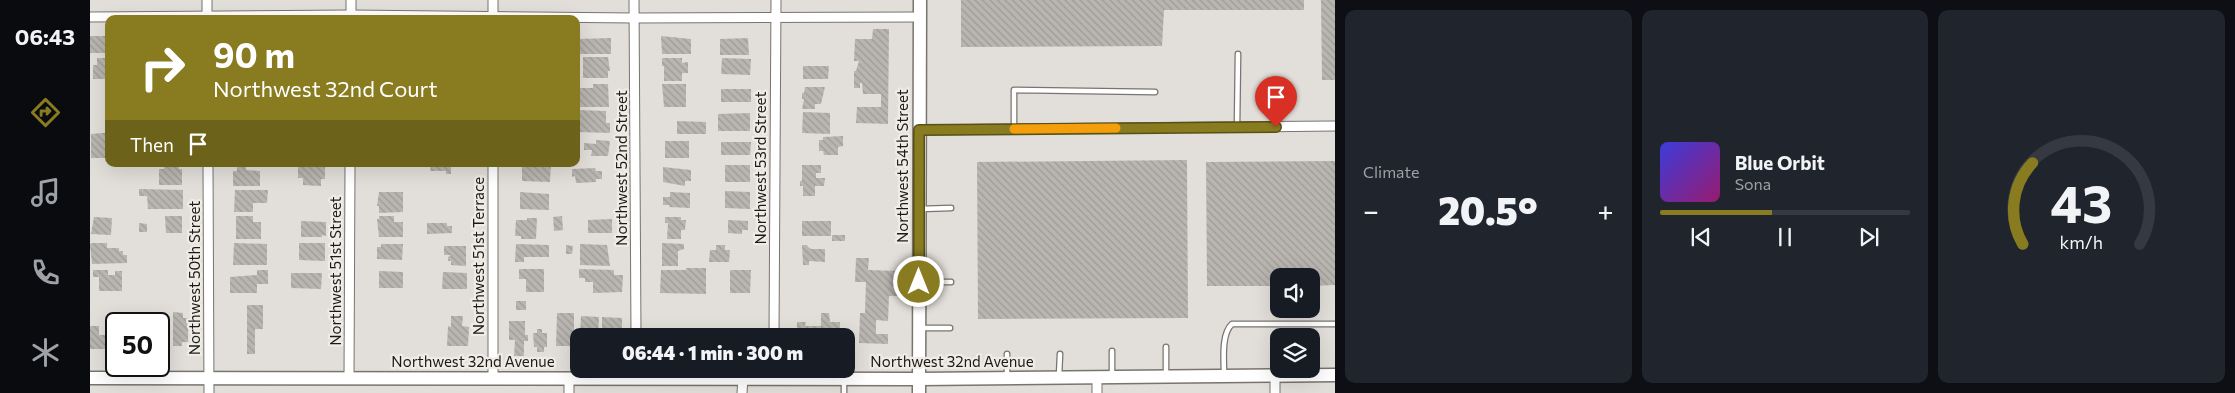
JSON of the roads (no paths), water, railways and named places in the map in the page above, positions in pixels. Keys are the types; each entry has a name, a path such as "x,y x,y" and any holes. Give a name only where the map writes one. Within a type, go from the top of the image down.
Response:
{"main road":[{"name":"Northwest 54th Street","path":"919,393 920,0"},
{"name":"Northwest 32nd Avenue","path":"1320,374 1335,374"},
{"name":"Northwest 32nd Avenue","path":"830,378 919,379 1270,375"},
{"name":"Northwest 32nd Avenue","path":"90,378 569,378"}],"street":[{"path":"207,0 207,15"},
{"path":"351,0 351,15"},
{"path":"493,0 493,15"},
{"name":"Northwest 52nd Street","path":"634,0 636,328"},
{"name":"Northwest 53rd Street","path":"774,328 776,0"},
{"path":"90,17 105,17"},
{"path":"580,18 920,17"},
{"path":"919,130 1335,126"},
{"name":"Northwest 50th Street","path":"208,167 209,393"},
{"name":"Northwest 51st Street","path":"349,378 350,167"},
{"name":"Northwest 51st Terrace","path":"493,167 493,378"},
{"path":"1097,377 1097,393"},
{"path":"569,378 569,393"},
{"path":"742,393 743,378"},
{"path":"1275,378 1275,393"}],"lane":[{"path":"1237,127 1238,54"},
{"path":"1014,129 1014,90 1155,92"},
{"path":"919,209 951,208"},
{"path":"919,282 951,282"},
{"path":"1224,376 1225,347 1228,328 1232,324 1335,324"},
{"path":"919,328 950,328"},
{"path":"1166,347 1166,376"},
{"path":"1112,351 1112,377"},
{"path":"1007,354 1007,378"},
{"path":"1060,354 1060,377"},
{"path":"844,379 844,393"}]}
